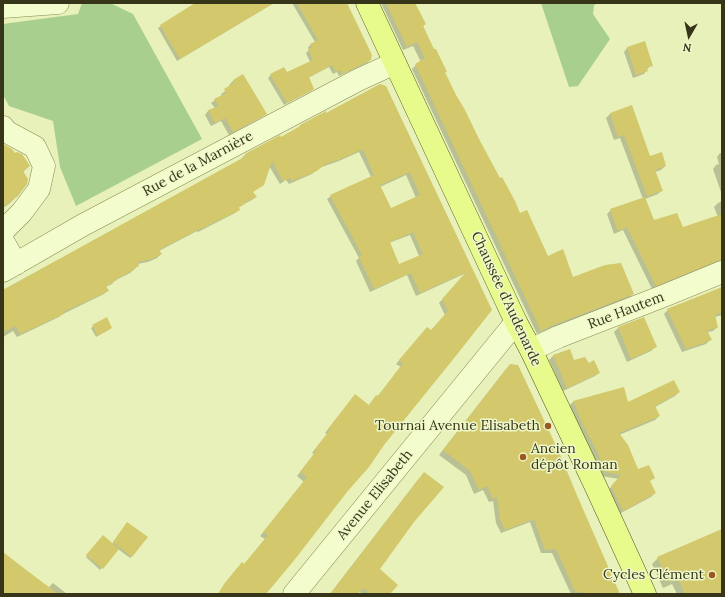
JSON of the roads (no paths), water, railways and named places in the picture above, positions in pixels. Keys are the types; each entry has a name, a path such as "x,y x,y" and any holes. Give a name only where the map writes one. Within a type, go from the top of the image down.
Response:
{"main road":[{"name":"Chaussée d'Audenarde","path":"367,3 645,594"}],"street":[{"path":"3,7 58,3"},
{"name":"Rue de la Marnière","path":"9,267 90,221 358,80 395,64"},
{"path":"3,127 7,132 35,147 44,166 39,189 22,212 3,231"},
{"path":"3,241 9,267"},
{"name":"Rue Hautem","path":"531,350 558,337 722,272"},
{"name":"Avenue Elisabeth","path":"294,594 516,322"}],"place":[{"name":"Tournai Avenue Elisabeth","path":"548,426"},
{"name":"Ancien dépôt Roman","path":"523,457"},
{"name":"Cycles Clément","path":"712,575"}]}
